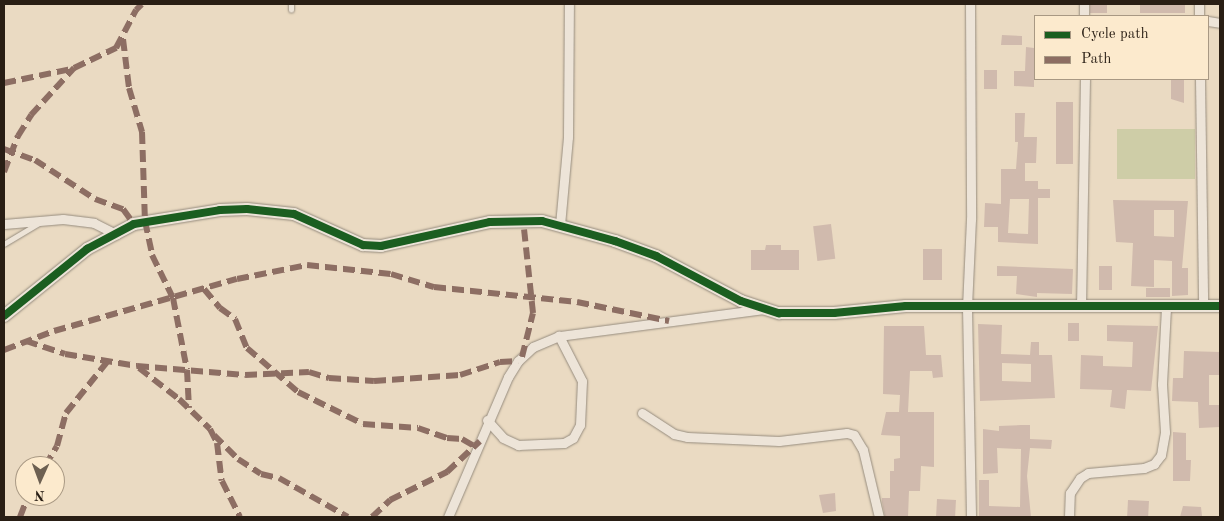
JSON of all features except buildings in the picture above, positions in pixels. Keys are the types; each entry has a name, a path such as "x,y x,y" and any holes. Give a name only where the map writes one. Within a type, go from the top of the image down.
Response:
{"street":[{"path":"560,225 568,137 569,4"},
{"path":"970,4 971,219 967,306 972,517"},
{"path":"1081,307 1085,80"},
{"path":"1200,80 1203,306"},
{"path":"4,316 87,249 116,234 150,220 247,209 294,214 364,245 380,246 490,222 523,219 560,225 656,256 762,309"},
{"path":"4,224 63,219 94,223 116,234"},
{"path":"448,517 487,420 518,360 533,347 559,336 762,309 798,314 906,306 1220,306"},
{"path":"1069,517 1070,493 1080,478 1088,473 1144,468 1154,464 1161,455 1166,432 1162,384 1166,307"},
{"path":"487,420 503,438 518,445 564,443 573,438 580,425 582,381 559,336"},
{"path":"642,413 674,434 687,437 779,441 847,433 854,435 863,450 879,517"}],"lane":[{"path":"291,10 292,4"},
{"path":"4,244 45,220"}],"green space":[{"path":"1117,129 1195,129 1195,179 1117,179"}],"marked path":[{"path":"4,172 18,136 31,115 74,68 116,48 136,10 142,4"},
{"path":"123,39 129,88 142,132 145,221 152,255 173,298 187,370 189,408"},
{"path":"4,83 71,69"},
{"path":"4,149 35,160 95,199 123,209 134,224"},
{"path":"522,357 533,313 523,219"},
{"path":"4,350 54,331 237,279 307,265 391,274 434,287 577,302 669,321"},
{"path":"204,289 220,308 235,319 247,348 298,392 363,424 418,428 447,438 462,439 474,446"},
{"path":"26,341 65,354 137,366 245,375 309,372 329,378 374,381 460,375 500,362 518,361"},
{"path":"51,456 57,446 66,413 107,362"},
{"path":"139,368 179,399 210,429 217,443 222,481 240,517"},
{"path":"214,435 238,459 261,474 279,478 348,517"},
{"path":"372,517 390,500 447,472 480,441"},
{"path":"20,517 24,506"}],"cycle path":[{"path":"4,316 87,249 134,224 220,210 247,209 294,214 363,245 381,246 490,222 542,221 615,241 656,256 741,301 779,313 834,313 906,306 1220,306"}]}
